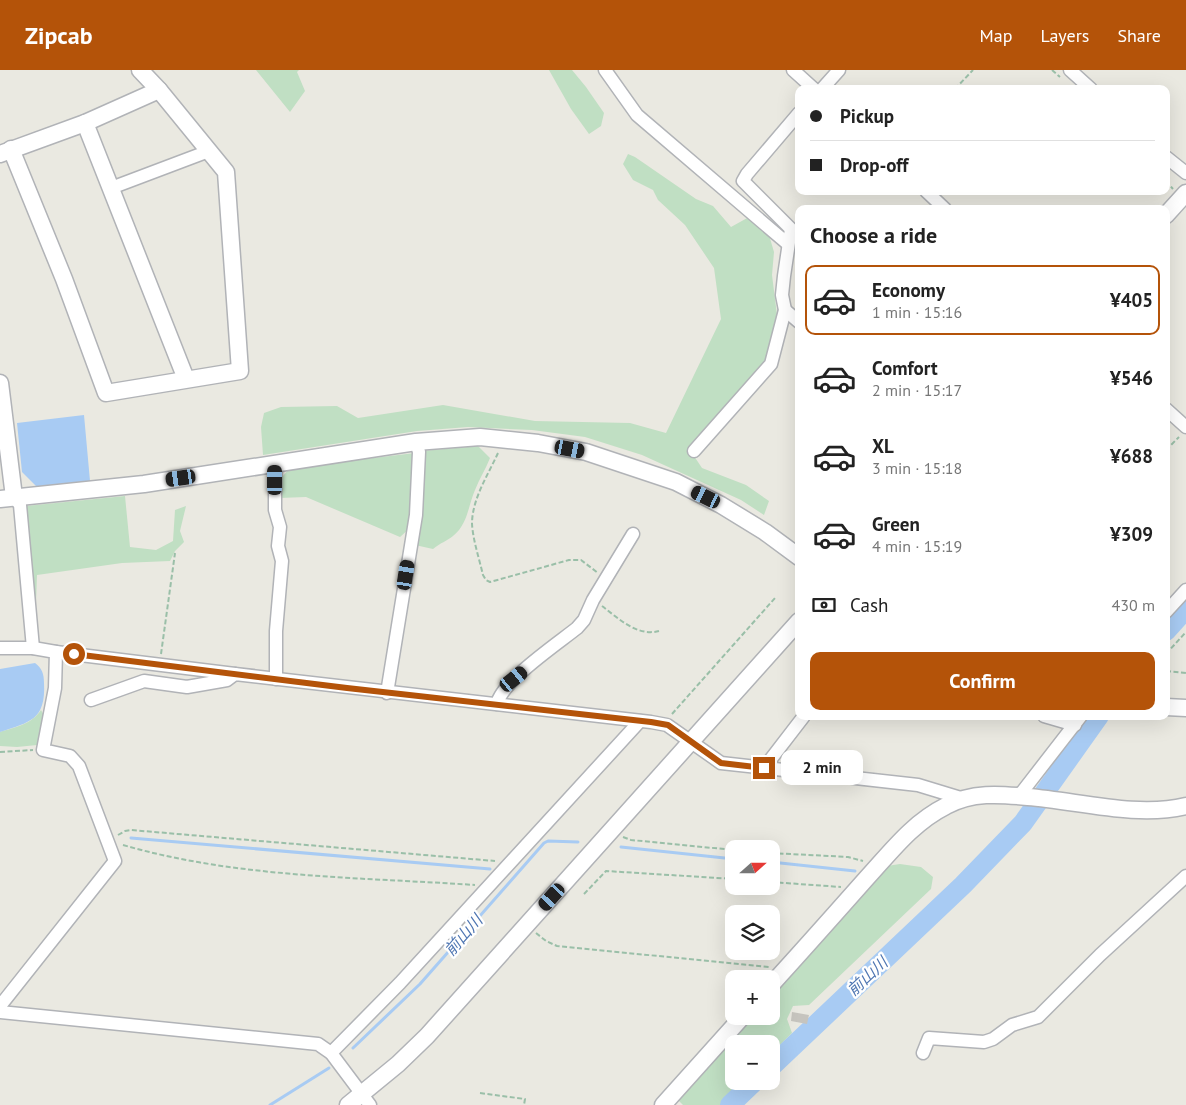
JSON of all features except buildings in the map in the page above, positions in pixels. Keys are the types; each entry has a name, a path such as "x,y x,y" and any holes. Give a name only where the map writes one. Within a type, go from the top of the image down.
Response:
{"street":[{"path":"140,70 159,90 226,172 240,371 106,393 64,279 6,152 85,123 159,90"},
{"path":"605,70 637,115 788,244"},
{"path":"793,70 810,85"},
{"path":"826,85 839,70"},
{"path":"1070,70 1086,85"},
{"path":"694,451 771,364 785,310 782,295 791,232 790,226 745,185 744,181 747,174 795,118"},
{"path":"85,123 186,379"},
{"path":"111,188 209,150"},
{"path":"1170,160 1186,173"},
{"path":"1170,211 1186,193"},
{"path":"930,195 941,205"},
{"path":"785,310 795,319"},
{"path":"0,383 7,498"},
{"path":"1170,414 1183,432"},
{"path":"7,498 144,484 416,442 480,437 538,443 586,452 676,482 721,504 795,554"},
{"path":"386,693 416,515 419,452 416,442"},
{"path":"275,465 275,510 280,526 278,546 282,561 276,631 276,679"},
{"path":"7,498 20,505 33,648"},
{"path":"497,704 498,696 509,683 577,628 584,620 592,602 633,534"},
{"path":"1170,608 1186,590"},
{"path":"348,1105 366,1100 398,1064 427,1036 795,626"},
{"path":"0,648 33,648 386,693 497,704 668,725 721,763 918,785 964,798"},
{"path":"0,1006 115,861 75,760 70,756 43,750 55,688 56,652"},
{"path":"91,700 144,681 187,687 226,680 235,674"},
{"path":"1170,707 1186,708"},
{"path":"764,768 801,720"},
{"path":"1023,796 1078,720"},
{"path":"331,1052 400,984 640,721"},
{"path":"780,975 910,831 946,805 964,798 990,794 1023,796 1130,809 1169,810 1186,806"},
{"path":"923,1053 929,1038 984,1042 992,1039 1012,1025 1038,1017 1186,876"},
{"path":"0,1012 318,1044 331,1052 366,1100"},
{"path":"670,1102 735,1025"}],"path":[{"path":"959,85 973,70"},
{"path":"1170,446 1183,432"},
{"path":"501,439 499,450 476,501 473,516 472,526 483,575 486,580 490,582 569,560 581,560 606,578"},
{"path":"160,665 175,553"},
{"path":"668,725 670,716 679,704 775,598"},
{"path":"592,602 598,604 634,629 651,632 659,631"},
{"path":"1170,650 1186,632"},
{"path":"1170,672 1186,674"},
{"path":"0,752 43,750"},
{"path":"108,841 125,831 131,830 510,863"},
{"path":"613,830 631,840 725,849"},
{"path":"108,841 210,865 488,887"},
{"path":"780,853 848,856 865,862 874,871"},
{"path":"584,894 606,870 725,878"},
{"path":"780,883 839,886 848,888 854,893"},
{"path":"527,925 546,941 557,946 768,967 777,970"},
{"path":"480,1093 524,1099 524,1105"}],"green space":[{"path":"256,70 299,70 297,72 305,91 290,112"},
{"path":"549,70 572,70 604,113 601,126 589,134 571,109"},
{"path":"628,154 696,199 713,206 731,227 749,217 769,235 774,252 772,275 778,323 770,360 690,450 702,468 746,485 769,501 764,515 741,500 642,455 585,437 532,430 468,427 417,431 263,455 261,427 264,413 281,407 337,406 358,418 443,405 535,421 630,423 666,433 721,319 714,268 685,225 658,200 653,190 633,180 623,164"},
{"path":"478,446 490,458 462,526 453,536 433,549 415,545 422,451"},
{"path":"415,453 411,527 400,537 306,497 279,498 282,477 290,468"},
{"path":"125,496 130,547 156,550 173,541 175,510 186,506 180,531 184,542 175,551 170,561 122,563 37,575 36,603 33,606 26,506"},
{"path":"41,710 47,721 37,745 0,746 0,732 28,722"},
{"path":"900,864 921,867 933,877 931,889 809,1005 793,1006 787,1019 792,1033 780,1045 780,1035 735,1035 744,1025 780,1025 780,985 887,866"},
{"path":"725,1046 725,1090 735,1090 721,1105 683,1105 679,1101 679,1096"}],"water":[{"path":"84,415 90,481 37,487 22,472 17,423"},
{"path":"35,663 41,669 44,680 44,695 39,712 28,722 0,732 0,669"}],"waterway":[{"name":"前山川","path":"1170,627 1186,609"},
{"name":"前山川","path":"780,1058 963,885 1023,823 1096,720"},
{"path":"131,838 490,869"},
{"name":"前山川","path":"353,1048 420,984 544,843 548,841 578,842"},
{"name":"前山川","path":"621,847 725,858"},
{"name":"前山川","path":"780,863 855,871"},
{"name":"前山川","path":"955,884 963,885"},
{"name":"前山川","path":"270,1105 329,1068"},
{"name":"前山川","path":"730,1105 746,1090"}],"route":[{"path":"74,654 347,688 651,722 668,725 713,760 721,763 764,768"}]}
